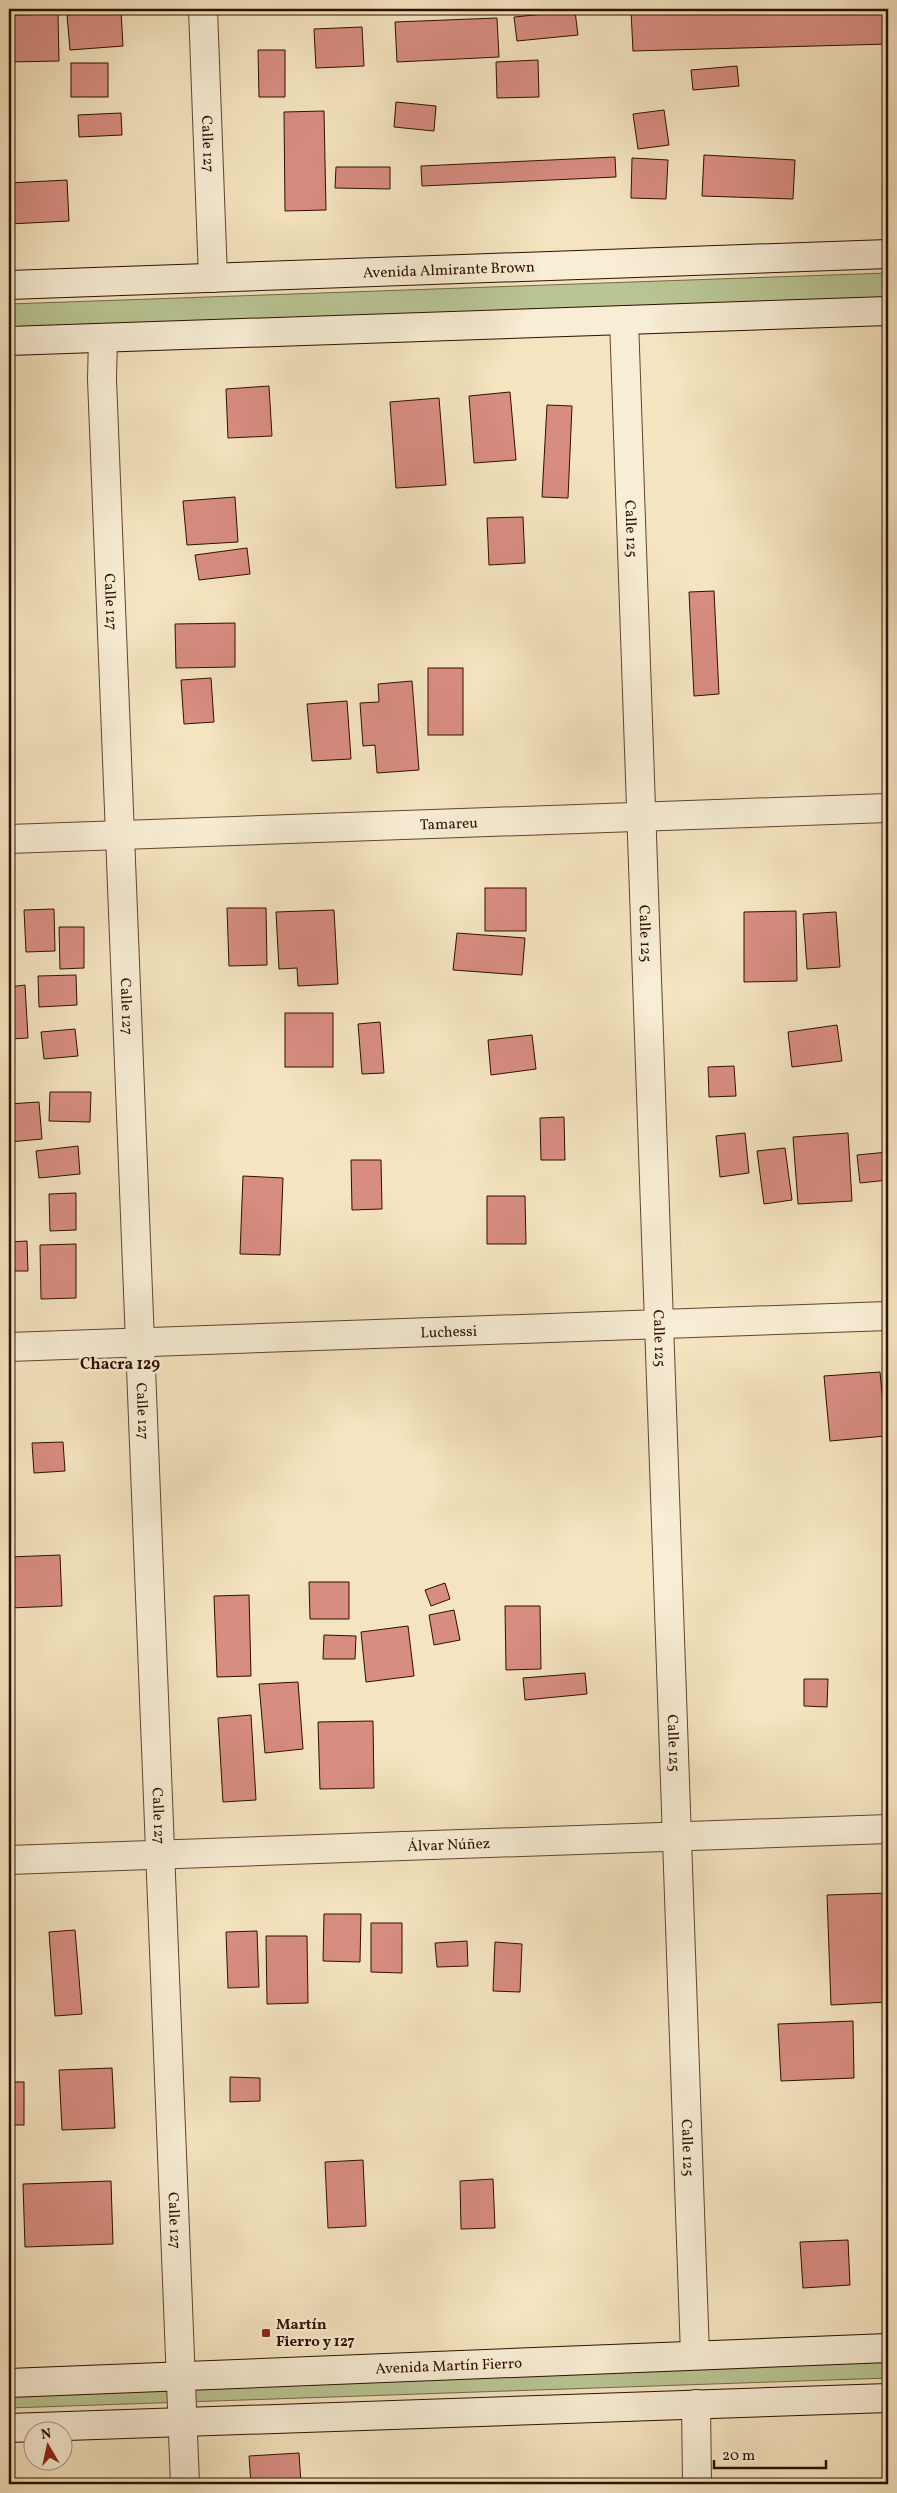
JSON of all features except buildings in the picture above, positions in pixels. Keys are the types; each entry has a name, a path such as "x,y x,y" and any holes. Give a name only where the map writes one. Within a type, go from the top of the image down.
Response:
{"street":[{"name":"Calle 127","path":"203,9 212,278"},
{"name":"Avenida Almirante Brown","path":"9,285 888,254"},
{"path":"9,341 888,312"},
{"name":"Calle 125","path":"624,320 695,2355"},
{"name":"Calle 127","path":"103,338 102,380 119,835 185,2484"},
{"name":"Tamareu","path":"9,839 888,808"},
{"name":"Luchessi","path":"9,1347 888,1316"},
{"name":"Álvar Núñez","path":"9,1860 888,1829"},
{"name":"Avenida Martín Fierro","path":"9,2383 888,2348"},
{"path":"9,2428 888,2398"},
{"path":"696,2404 697,2484"}],"green space":[{"path":"888,273 888,297 9,328 9,304"},
{"path":"888,2359 888,2378 9,2408 9,2389"}],"place":[{"name":"Martín Fierro y 127","path":"266,2333"}],"district":[{"name":"Chacra 129","path":"120,1363"}]}
